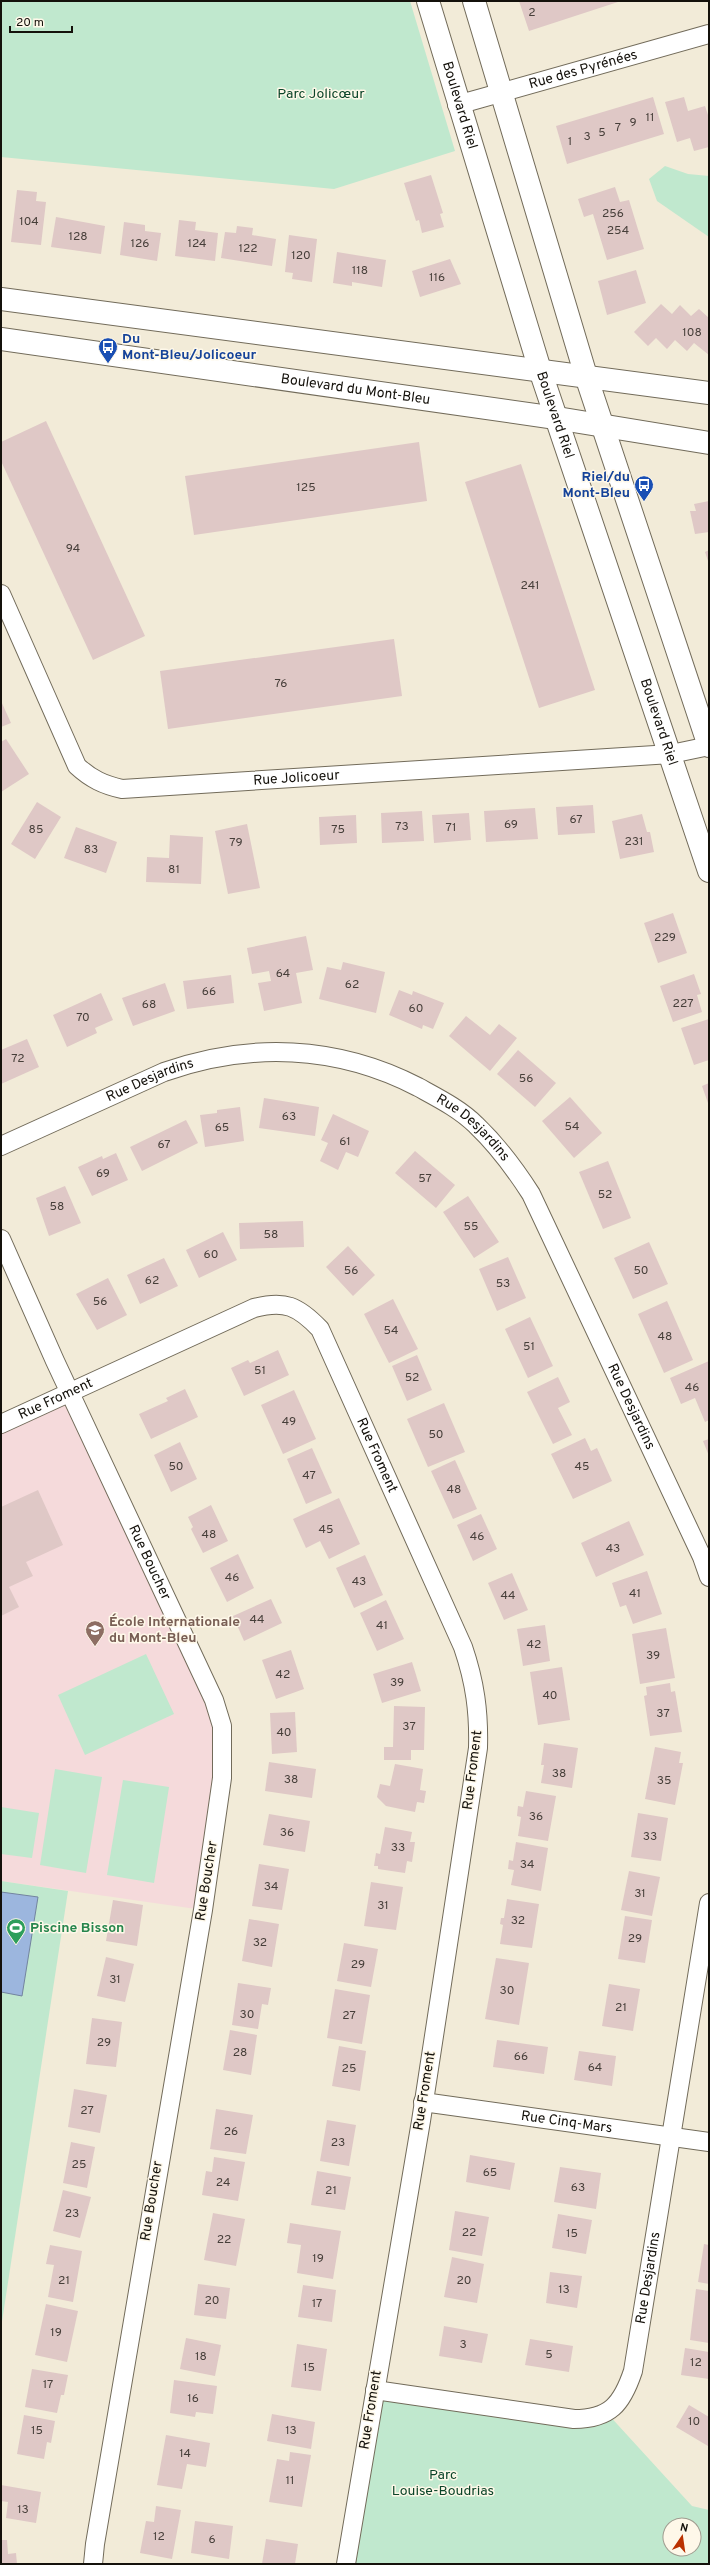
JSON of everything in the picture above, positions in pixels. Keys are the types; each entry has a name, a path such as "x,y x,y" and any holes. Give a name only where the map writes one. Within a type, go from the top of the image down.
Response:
{"street":[{"name":"Boulevard Riel","path":"428,1 458,105 540,370 671,754 709,871"},
{"path":"474,1 503,91 586,376 709,746"},
{"name":"Rue des Pyrénées","path":"458,105 503,91 709,34"},
{"path":"1,298 709,393"},
{"name":"Boulevard du Mont-Bleu","path":"1,339 556,418 603,427 709,443"},
{"name":"Rue Jolicoeur","path":"1,594 78,766 88,776 110,786 135,789 671,754 709,746"},
{"name":"Rue Desjardins","path":"1,1146 164,1072 192,1062 258,1051 315,1053 378,1068 452,1106 475,1124 496,1145 531,1194 702,1557 709,1577"},
{"name":"Rue Boucher","path":"1,1239 69,1391 214,1700 222,1726 222,1778 203,1910 171,2083 95,2544 93,2564"},
{"name":"Rue Froment","path":"1,1424 69,1391 254,1308 274,1303 291,1307 307,1316 320,1329 463,1648 477,1697 478,1748 423,2102 346,2564"},
{"name":"Rue Desjardins","path":"375,2390 574,2419 592,2419 607,2413 620,2401 633,2371 709,1902"},
{"name":"Rue Cinq-Mars","path":"423,2102 709,2142"}],"shaded area":[{"name":"École Internationale du Mont-Bleu","path":"69,1391 222,1726 203,1910 1,1881 1,1424"}],"green space":[{"name":"Parc Jolicœur","path":"1,1 410,1 455,151 334,189 1,157"},
{"path":"665,166 688,174 709,176 709,237 657,201 649,179"},
{"path":"146,1654 174,1714 85,1755 58,1695"},
{"path":"55,1769 102,1777 86,1873 40,1865"},
{"path":"123,1780 169,1787 154,1883 107,1875"},
{"path":"1,1807 39,1813 32,1858 1,1854"},
{"path":"1,1881 68,1891 1,2328"},
{"name":"Parc Louise-Boudrias","path":"375,2390 574,2419 607,2413 692,2506 709,2510 709,2564 346,2564"}],"water":[{"name":"Piscine Bisson","path":"1,1892 38,1897 22,1996 1,1992"}],"building":[{"path":"519,1 621,1 529,31"},
{"path":"653,97 664,134 567,164 556,126"},
{"path":"684,97 688,111 705,106 709,118 709,147 694,151 690,138 677,142 665,102"},
{"path":"431,175 443,213 440,214 444,227 422,233 419,220 416,221 404,183"},
{"path":"615,187 620,202 629,200 644,249 607,260 593,214 584,217 578,199"},
{"path":"17,190 37,192 36,201 46,202 41,245 11,242"},
{"path":"56,217 105,226 101,254 51,247"},
{"path":"179,220 196,222 195,230 218,233 215,261 175,256"},
{"path":"124,222 145,225 145,231 161,233 157,261 120,255"},
{"path":"237,226 253,228 252,235 276,239 272,266 221,258 225,232 236,233"},
{"path":"289,235 317,239 312,282 292,279 293,273 285,272"},
{"path":"337,252 386,260 382,287 352,282 352,286 333,283"},
{"path":"450,259 461,284 420,297 412,271"},
{"path":"636,270 646,303 607,315 598,281"},
{"path":"661,304 672,314 680,305 691,316 699,309 709,318 709,355 694,343 687,351 675,340 667,349 656,338 648,346 634,332"},
{"path":"46,421 145,636 93,660 1,461 1,442"},
{"path":"419,442 427,501 194,535 185,476"},
{"path":"521,464 595,690 539,708 465,482"},
{"path":"709,501 709,532 695,534 690,511 696,511 694,504"},
{"path":"709,550 709,564 705,552"},
{"path":"394,639 402,696 168,729 160,671"},
{"path":"1,701 11,723 1,727"},
{"path":"6,739 29,774 1,792 1,742"},
{"path":"37,802 61,817 35,859 11,844"},
{"path":"593,805 595,833 558,835 556,807"},
{"path":"535,808 538,839 486,842 484,811"},
{"path":"422,811 424,841 382,843 381,813"},
{"path":"469,813 471,840 434,843 432,815"},
{"path":"642,814 647,832 650,832 654,852 620,859 612,821"},
{"path":"356,815 357,843 320,845 319,817"},
{"path":"247,824 260,888 228,894 215,831"},
{"path":"76,827 117,842 106,873 64,858"},
{"path":"170,835 203,837 201,884 146,882 147,857 169,858"},
{"path":"673,913 687,953 658,963 644,923"},
{"path":"306,936 313,970 296,973 302,1003 264,1011 258,983 271,981 269,971 252,974 247,948"},
{"path":"343,962 385,972 376,1013 319,999 327,967 341,970"},
{"path":"694,974 701,994 697,995 702,1012 673,1022 660,986"},
{"path":"231,975 234,1003 187,1009 183,981"},
{"path":"165,983 175,1011 133,1026 122,998"},
{"path":"399,990 412,995 413,991 444,1003 433,1029 423,1025 422,1029 389,1015"},
{"path":"101,993 113,1020 95,1028 97,1033 67,1047 53,1015"},
{"path":"466,1016 490,1035 499,1024 517,1038 490,1071 449,1036"},
{"path":"709,1019 709,1060 694,1065 681,1028"},
{"path":"27,1039 39,1067 1,1084 1,1050"},
{"path":"518,1050 556,1083 535,1107 497,1074"},
{"path":"709,1083 709,1106 702,1086"},
{"path":"570,1097 602,1133 574,1158 542,1121"},
{"path":"264,1098 319,1107 315,1136 259,1128"},
{"path":"240,1107 244,1141 205,1147 200,1115 217,1113 217,1110"},
{"path":"333,1114 369,1131 358,1157 346,1152 338,1170 320,1161 328,1143 321,1140"},
{"path":"186,1120 198,1143 142,1171 130,1147"},
{"path":"415,1151 455,1185 436,1208 395,1173"},
{"path":"116,1153 128,1180 92,1196 78,1167 102,1156 103,1159"},
{"path":"608,1161 631,1218 603,1229 579,1172"},
{"path":"65,1186 81,1223 49,1236 36,1198"},
{"path":"468,1196 499,1242 474,1258 443,1212"},
{"path":"303,1221 304,1247 240,1249 239,1223"},
{"path":"223,1232 237,1260 199,1278 186,1250"},
{"path":"649,1242 668,1284 633,1299 614,1258"},
{"path":"348,1246 375,1275 353,1296 326,1267"},
{"path":"508,1257 526,1298 497,1311 479,1269"},
{"path":"164,1258 178,1286 140,1304 127,1275"},
{"path":"108,1278 127,1315 97,1330 76,1294"},
{"path":"393,1299 418,1349 389,1363 364,1314"},
{"path":"667,1301 693,1360 664,1373 638,1314"},
{"path":"530,1317 553,1366 528,1378 505,1329"},
{"path":"278,1350 289,1375 244,1396 231,1368 248,1360 250,1363"},
{"path":"417,1355 432,1390 407,1401 392,1366"},
{"path":"709,1361 709,1420 705,1422 695,1398 681,1404 670,1378"},
{"path":"558,1377 570,1402 558,1408 572,1435 553,1444 527,1392"},
{"path":"185,1389 198,1417 151,1439 139,1414 168,1401 166,1398"},
{"path":"294,1390 316,1439 283,1454 261,1405"},
{"path":"444,1403 465,1452 428,1467 407,1419"},
{"path":"585,1438 591,1451 597,1448 612,1481 573,1499 551,1454"},
{"path":"709,1439 709,1456 703,1441"},
{"path":"180,1442 197,1479 171,1492 154,1455"},
{"path":"312,1448 332,1493 306,1504 287,1459"},
{"path":"455,1460 477,1509 453,1519 431,1471"},
{"path":"38,1490 63,1545 26,1562 33,1576 9,1587 19,1607 1,1616 1,1507"},
{"path":"339,1498 360,1544 329,1559 320,1541 306,1548 293,1519"},
{"path":"211,1505 228,1541 203,1553 191,1529 193,1527 188,1517"},
{"path":"481,1514 497,1549 473,1561 457,1525"},
{"path":"629,1521 644,1555 596,1577 581,1543"},
{"path":"238,1554 254,1588 227,1602 210,1568"},
{"path":"365,1555 383,1595 354,1608 336,1568"},
{"path":"647,1571 662,1614 633,1624 626,1605 620,1607 612,1583"},
{"path":"512,1573 528,1610 504,1620 488,1583"},
{"path":"271,1599 282,1623 244,1641 233,1616"},
{"path":"386,1600 404,1639 377,1651 360,1613"},
{"path":"545,1625 550,1661 523,1666 517,1629"},
{"path":"666,1628 675,1678 640,1684 632,1634"},
{"path":"291,1650 304,1689 276,1699 262,1660"},
{"path":"412,1662 421,1691 382,1703 373,1674"},
{"path":"562,1667 570,1720 538,1725 530,1672"},
{"path":"670,1683 671,1692 675,1691 682,1732 650,1736 644,1696 647,1695 646,1687"},
{"path":"394,1706 425,1707 424,1750 411,1750 411,1760 384,1760 384,1747 393,1747"},
{"path":"295,1712 297,1752 272,1754 270,1713"},
{"path":"544,1743 578,1748 572,1788 541,1783 544,1765 541,1765"},
{"path":"655,1747 681,1752 679,1763 683,1763 675,1805 645,1799"},
{"path":"269,1762 316,1769 312,1798 265,1791"},
{"path":"395,1764 423,1769 420,1790 426,1791 424,1803 417,1802 415,1812 386,1806 377,1797 380,1784 390,1786"},
{"path":"526,1791 556,1796 548,1841 518,1836 521,1817 517,1816 518,1806 523,1807"},
{"path":"638,1813 668,1818 661,1861 631,1857"},
{"path":"269,1814 310,1821 305,1852 263,1845"},
{"path":"385,1827 412,1832 410,1842 415,1842 412,1862 407,1861 405,1873 378,1869 378,1866 374,1866 376,1853 380,1854"},
{"path":"516,1842 548,1848 541,1891 511,1885 514,1870 508,1869 509,1860 513,1861"},
{"path":"259,1864 289,1869 282,1910 252,1906"},
{"path":"629,1871 660,1877 652,1916 621,1910"},
{"path":"371,1882 403,1887 396,1930 364,1926"},
{"path":"507,1899 539,1904 532,1948 500,1944 503,1925 500,1924 501,1918 504,1918"},
{"path":"113,1900 143,1905 137,1946 106,1941"},
{"path":"625,1916 652,1920 645,1963 618,1959"},
{"path":"249,1919 279,1924 272,1967 242,1961"},
{"path":"344,1943 378,1949 371,1987 337,1981"},
{"path":"106,1957 134,1964 125,2002 97,1996"},
{"path":"496,1958 529,1963 519,2025 485,2019"},
{"path":"238,1983 271,1988 268,2005 262,2004 258,2029 232,2025"},
{"path":"609,1984 640,1989 633,2031 602,2026"},
{"path":"335,1989 370,1995 362,2044 327,2038"},
{"path":"92,2018 122,2022 116,2067 86,2064"},
{"path":"230,2030 257,2035 251,2075 223,2070"},
{"path":"497,2040 548,2047 544,2074 493,2067"},
{"path":"339,2046 366,2051 360,2091 332,2086"},
{"path":"579,2051 616,2056 612,2086 574,2080"},
{"path":"74,2089 107,2095 100,2133 68,2127"},
{"path":"216,2109 253,2115 246,2154 210,2149"},
{"path":"327,2120 356,2125 349,2166 320,2161"},
{"path":"71,2142 95,2147 87,2188 63,2183"},
{"path":"470,2155 515,2163 510,2190 466,2182"},
{"path":"214,2157 245,2162 238,2201 202,2195 206,2171 212,2172"},
{"path":"560,2167 601,2173 596,2209 554,2202"},
{"path":"317,2171 351,2177 345,2210 311,2205"},
{"path":"63,2190 91,2197 80,2238 53,2231"},
{"path":"455,2211 489,2217 482,2256 449,2250"},
{"path":"213,2213 245,2219 236,2266 204,2260"},
{"path":"558,2214 592,2220 586,2254 552,2248"},
{"path":"290,2223 341,2231 333,2279 297,2273 301,2245 287,2243"},
{"path":"704,2244 709,2245 709,2284 698,2282"},
{"path":"50,2245 82,2251 73,2302 48,2297 54,2265 46,2264"},
{"path":"452,2257 484,2264 477,2303 444,2297"},
{"path":"550,2272 582,2276 577,2308 546,2303"},
{"path":"198,2284 230,2288 226,2319 194,2315"},
{"path":"303,2285 336,2290 332,2322 298,2317"},
{"path":"696,2289 709,2291 709,2343 690,2340"},
{"path":"46,2304 78,2311 67,2362 35,2355"},
{"path":"444,2326 488,2334 482,2363 439,2356"},
{"path":"186,2338 221,2345 215,2376 180,2369"},
{"path":"530,2339 573,2346 569,2372 525,2365"},
{"path":"297,2344 327,2349 321,2391 291,2387"},
{"path":"685,2348 709,2352 709,2379 681,2375"},
{"path":"32,2369 68,2375 64,2395 61,2395 57,2413 25,2407"},
{"path":"174,2380 217,2386 213,2414 196,2412 195,2417 170,2413"},
{"path":"689,2405 709,2417 708,2446 676,2427"},
{"path":"272,2414 315,2422 311,2449 267,2441"},
{"path":"24,2415 55,2421 51,2443 47,2442 44,2459 17,2454"},
{"path":"166,2435 210,2443 206,2467 187,2464 182,2489 157,2485"},
{"path":"290,2452 311,2455 302,2507 269,2502 277,2459 289,2461"},
{"path":"1,2485 41,2492 36,2523 6,2518 8,2502 1,2501"},
{"path":"156,2506 181,2510 172,2559 140,2553 146,2521 154,2522"},
{"path":"195,2521 233,2526 229,2559 191,2553"},
{"path":"266,2539 298,2544 295,2564 262,2564"},
{"path":"1,2540 7,2540 8,2554 16,2553 17,2564 1,2564"}],"place":[{"name":"Du Mont-Bleu/Jolicoeur","path":"108,364"},
{"name":"Riel/du Mont-Bleu","path":"644,502"},
{"name":"École Internationale du Mont-Bleu","path":"95,1647"},
{"name":"Piscine Bisson","path":"16,1945"}]}
